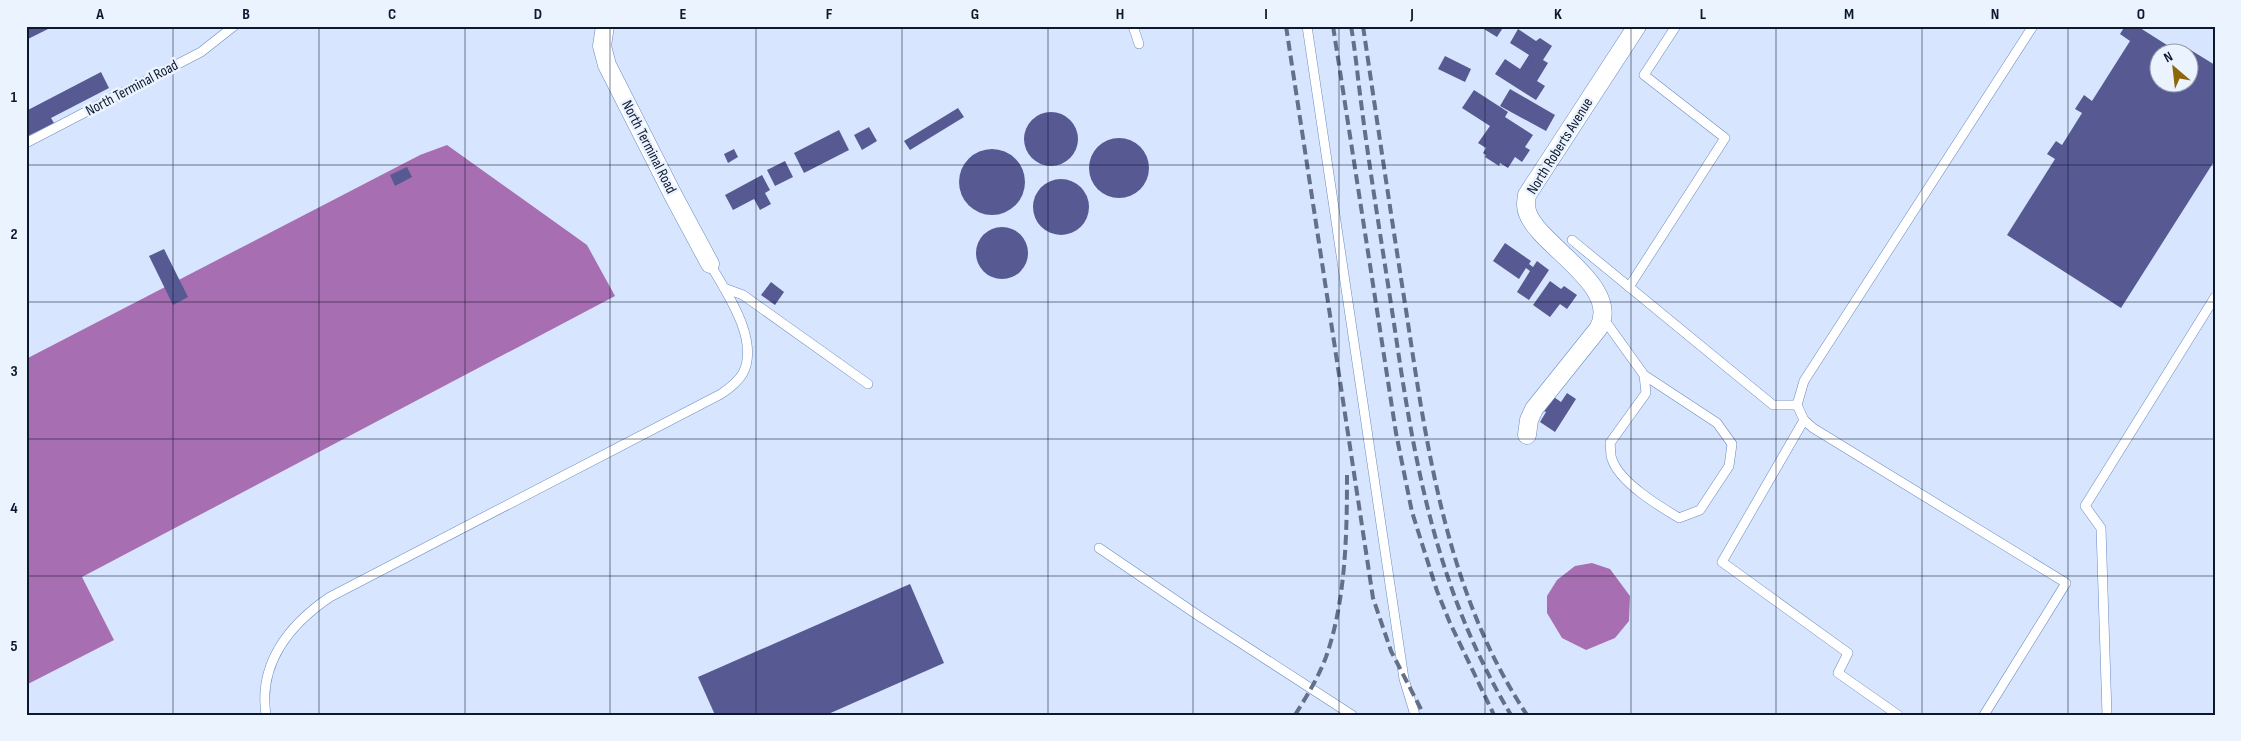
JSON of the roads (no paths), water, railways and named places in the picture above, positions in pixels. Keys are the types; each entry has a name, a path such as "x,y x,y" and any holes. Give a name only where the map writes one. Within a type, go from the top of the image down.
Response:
{"street":[{"name":"North Terminal Road","path":"604,26 602,46 607,65 710,264"},
{"name":"North Roberts Avenue","path":"1603,318 1601,306 1589,281 1533,224 1526,206 1527,195 1637,26"},
{"path":"1527,435 1529,420 1534,409 1598,329 1603,318"}],"lane":[{"name":"North Terminal Road","path":"26,143 201,52 234,26"},
{"path":"1133,26 1139,44"},
{"path":"1307,26 1404,679 1415,715"},
{"path":"1629,286 1724,138 1644,75 1676,26"},
{"path":"1984,715 2066,583 1813,428 1804,420 1796,405 1804,381 2033,26"},
{"path":"1572,240 1773,405 1796,405"},
{"path":"266,715 266,684 273,660 293,626 309,611 330,597 721,394 736,383 744,372 748,354 746,337 739,316 710,264"},
{"path":"724,288 743,295 868,384"},
{"path":"2107,715 2101,528 2085,506 2215,297"},
{"path":"1603,318 1644,375 1717,423 1732,444 1729,466 1700,510 1679,518 1654,503 1621,475 1612,460 1610,443 1646,393 1644,375"},
{"path":"1804,420 1722,562 1848,653 1838,673 1898,715"},
{"path":"1099,548 1199,616 1352,715"}],"railway":[{"path":"1286,26 1373,598 1391,651 1424,715"},
{"path":"1333,26 1396,433 1412,512 1437,591 1450,623 1494,715"},
{"path":"1351,26 1368,155 1412,437 1422,485 1448,579 1465,624 1486,670 1511,715"},
{"path":"1363,26 1423,415 1432,468 1444,520 1459,571 1477,621 1500,669 1527,715"},
{"path":"1295,715 1323,665 1338,613 1346,543 1347,474"}]}
